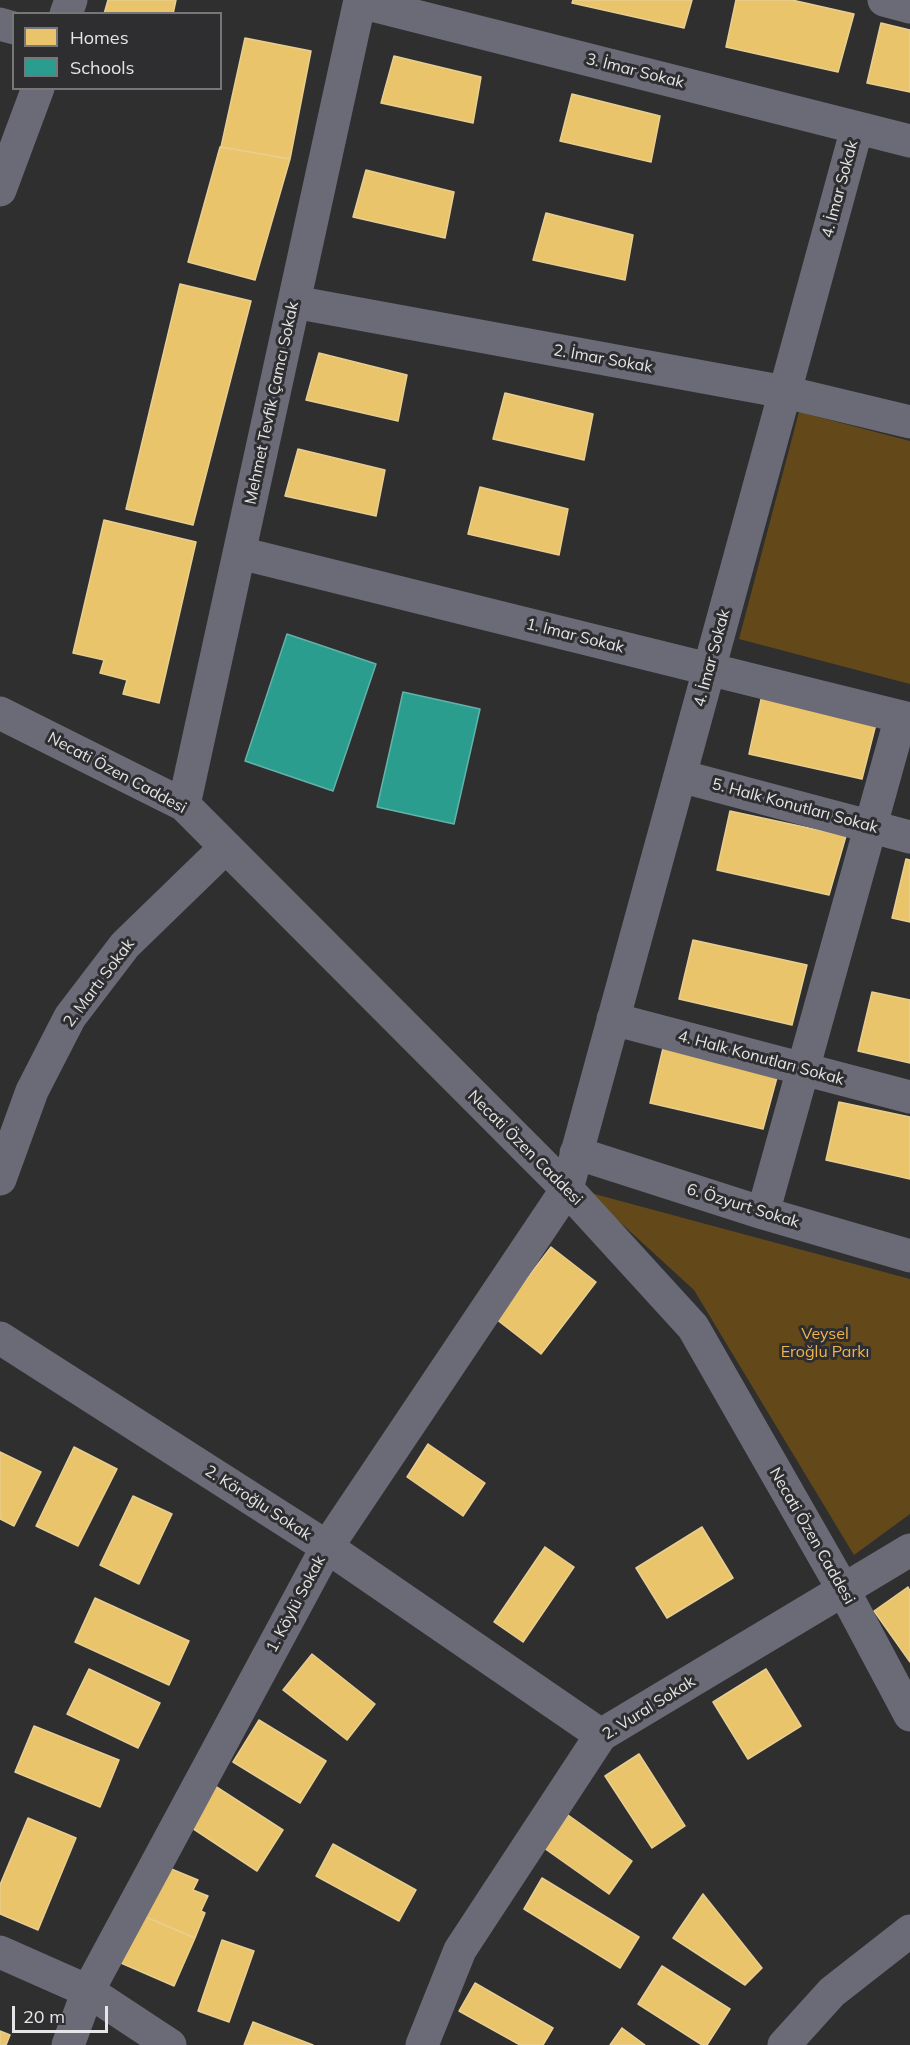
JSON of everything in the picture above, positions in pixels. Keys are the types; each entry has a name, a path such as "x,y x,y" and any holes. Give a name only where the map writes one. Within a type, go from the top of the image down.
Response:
{"street":[{"path":"884,0 910,7"},
{"name":"3. İmar Sokak","path":"360,1 910,141"},
{"name":"Mehmet Tevfik Çamcı Sokak","path":"184,805 360,1"},
{"path":"0,190 37,90"},
{"name":"4. İmar Sokak","path":"567,1189 857,128"},
{"name":"2. İmar Sokak","path":"294,302 785,392 910,422"},
{"name":"1. İmar Sokak","path":"240,553 905,718"},
{"name":"Necati Özen Caddesi","path":"0,713 184,805 567,1189 693,1327 844,1591 910,1715"},
{"path":"763,1213 870,826 905,718"},
{"name":"5. Halk Konutları Sokak","path":"680,776 910,837"},
{"name":"2. Martı Sokak","path":"0,1179 32,1091 70,1017 125,945 225,848"},
{"name":"4. Halk Konutları Sokak","path":"613,1019 910,1098"},
{"name":"6. Özyurt Sokak","path":"576,1153 763,1213 910,1256"},
{"name":"1. Köylü Sokak","path":"68,2045 88,1991 327,1547 567,1189"},
{"name":"2. Köroğlu Sokak","path":"0,1338 327,1547 601,1735"},
{"name":"2. Vural Sokak","path":"423,2045 460,1950 601,1735 910,1550"},
{"path":"784,2045 832,1992 910,1931"},
{"path":"0,1952 88,1991 170,2045"}],"green space":[{"path":"799,412 910,441 910,684 739,639"},
{"name":"Veysel Eroğlu Parkı","path":"587,1192 910,1279 910,1514 854,1555 694,1290"}],"building: Homes":[{"path":"108,0 176,0 173,12 105,12"},
{"path":"573,0 692,0 684,28 572,3"},
{"path":"736,0 792,0 854,14 838,72 726,47"},
{"path":"881,23 910,30 910,92 867,83"},
{"path":"245,38 311,51 290,159 221,147"},
{"path":"394,56 481,77 473,123 381,103"},
{"path":"572,94 660,116 651,162 560,141"},
{"path":"220,147 290,159 255,280 188,262"},
{"path":"366,170 454,192 445,238 353,217"},
{"path":"546,213 633,235 625,280 533,260"},
{"path":"180,284 251,301 193,525 126,509"},
{"path":"319,353 407,375 398,421 306,400"},
{"path":"505,393 593,414 584,460 493,439"},
{"path":"298,449 385,470 376,516 285,496"},
{"path":"480,487 568,509 559,555 468,534"},
{"path":"104,520 196,542 159,703 123,694 127,680 100,673 104,660 73,653"},
{"path":"762,695 877,720 862,779 749,754"},
{"path":"730,811 846,836 829,895 717,870"},
{"path":"906,859 910,860 910,922 892,918"},
{"path":"693,940 807,965 792,1025 679,999"},
{"path":"872,992 910,1000 910,1063 858,1051"},
{"path":"664,1044 779,1070 763,1129 650,1103"},
{"path":"839,1102 910,1117 910,1179 826,1160"},
{"path":"551,1247 596,1282 541,1354 496,1319"},
{"path":"428,1444 485,1483 463,1516 407,1477"},
{"path":"74,1447 117,1469 78,1546 36,1526"},
{"path":"0,1452 41,1472 14,1526 0,1519"},
{"path":"133,1496 172,1514 139,1584 100,1565"},
{"path":"702,1527 733,1578 667,1618 636,1568"},
{"path":"545,1547 574,1567 523,1642 494,1622"},
{"path":"908,1587 910,1591 910,1662 874,1611"},
{"path":"95,1598 189,1641 169,1685 75,1642"},
{"path":"312,1654 375,1704 347,1740 283,1690"},
{"path":"89,1669 160,1703 138,1748 67,1714"},
{"path":"766,1669 801,1726 748,1759 713,1702"},
{"path":"259,1720 326,1761 300,1803 233,1762"},
{"path":"34,1726 119,1760 100,1807 15,1772"},
{"path":"639,1754 685,1826 652,1848 605,1776"},
{"path":"215,1786 283,1830 257,1871 189,1826"},
{"path":"568,1815 632,1861 609,1894 544,1848"},
{"path":"28,1818 76,1838 38,1930 0,1914 0,1885"},
{"path":"333,1844 416,1890 399,1921 316,1876"},
{"path":"169,1868 198,1880 193,1890 208,1896 201,1911 205,1913 195,1938 141,1915"},
{"path":"542,1878 639,1937 620,1968 524,1909"},
{"path":"703,1894 762,1968 745,1985 673,1938"},
{"path":"141,1915 195,1938 174,1986 121,1963"},
{"path":"222,1940 254,1951 229,2022 198,2011"},
{"path":"662,1966 730,2009 707,2045 702,2045 638,2004"},
{"path":"475,1983 553,2028 543,2045 520,2045 459,2011"},
{"path":"253,2022 313,2045 244,2045"},
{"path":"622,2028 645,2045 610,2045"},
{"path":"0,2031 10,2035 6,2045 0,2045"}],"building: Schools":[{"path":"287,634 376,664 333,791 245,761"},
{"path":"403,692 480,709 454,824 377,807"}]}
